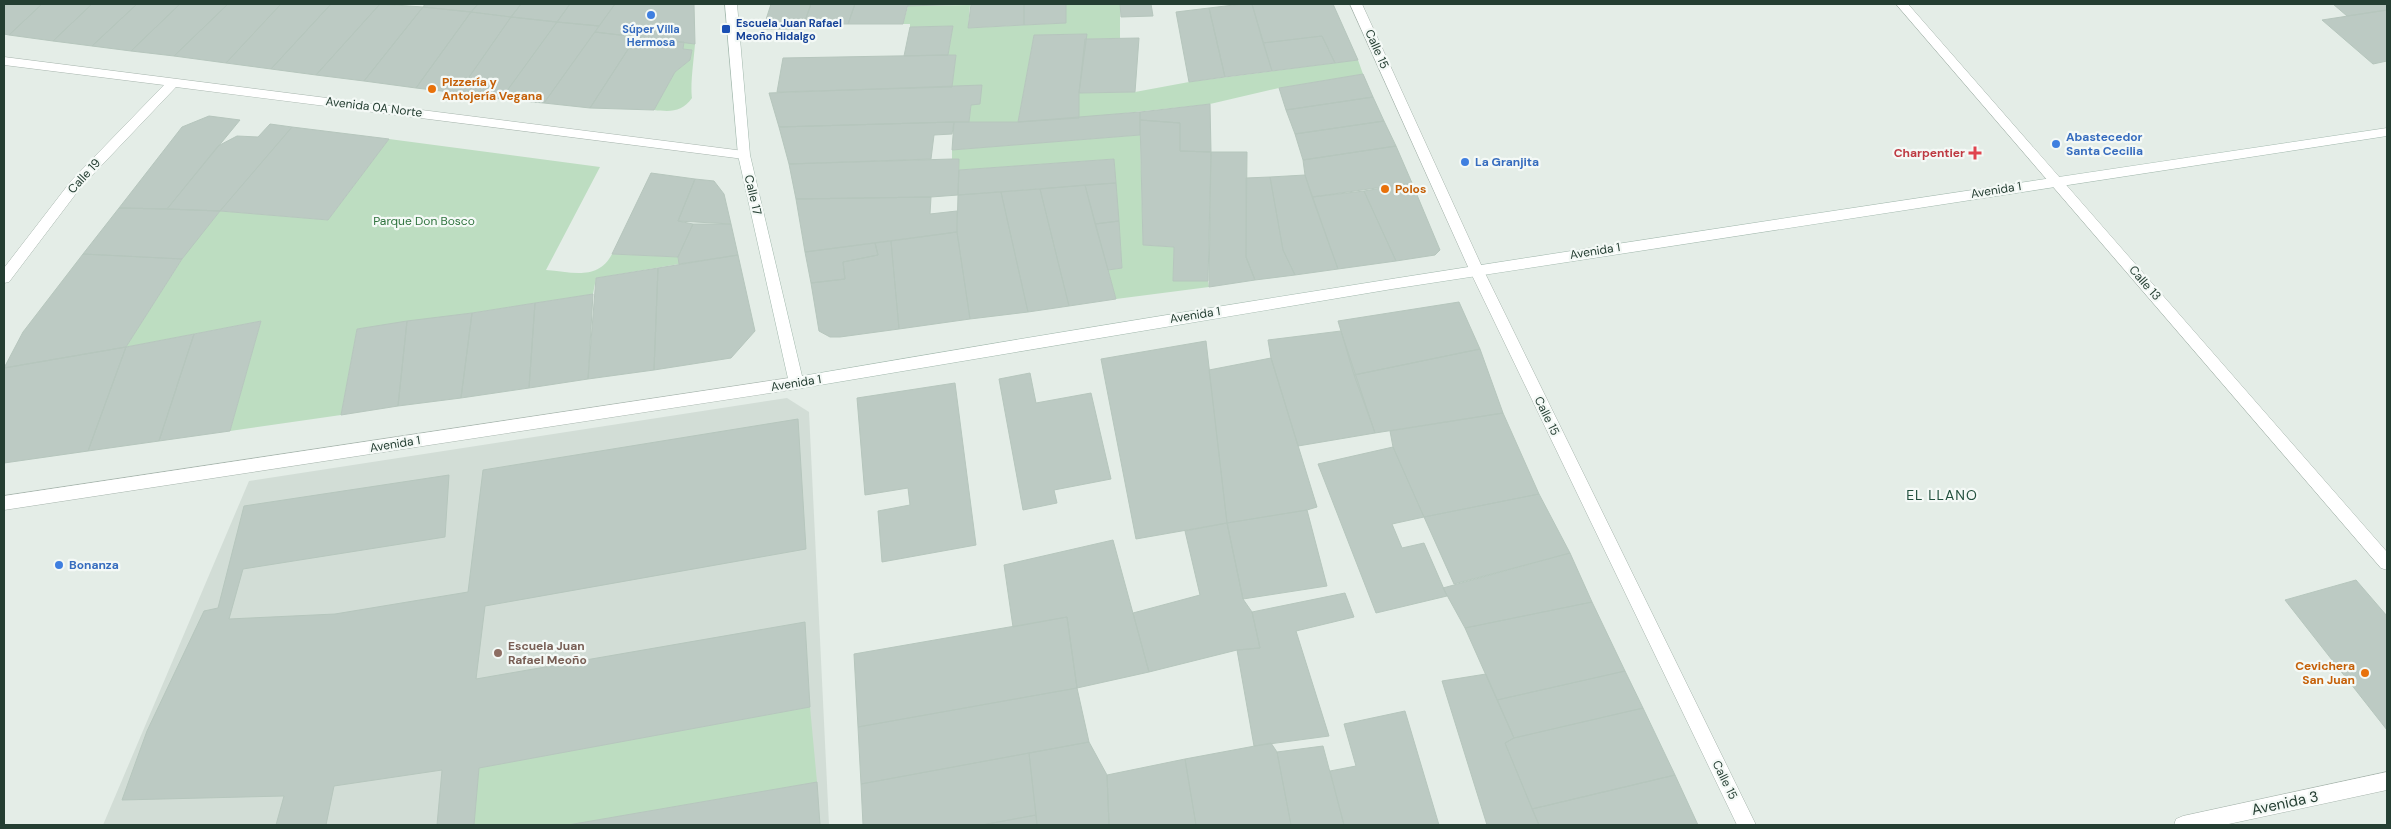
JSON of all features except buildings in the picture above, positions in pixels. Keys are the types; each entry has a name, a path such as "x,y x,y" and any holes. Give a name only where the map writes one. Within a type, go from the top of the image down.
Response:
{"street":[{"name":"Calle 17","path":"730,4 744,155 796,383"},
{"name":"Calle 15","path":"1356,4 1476,269 1746,825"},
{"name":"Calle 13","path":"1902,4 2387,563"},
{"name":"Avenida 0A Norte","path":"4,61 744,155"},
{"name":"Calle 19","path":"4,278 76,184 174,82"},
{"name":"Avenida 1","path":"4,503 796,383 970,352 1476,269 2387,132"},
{"name":"Avenida 3","path":"2183,825 2387,781"}],"shaded area":[{"name":"Escuela Juan Rafael Meoño","path":"787,398 809,412 829,825 103,825 249,481"}],"green space":[{"path":"1066,4 1120,4 1120,38 1085,39 1086,34 1034,35 1018,122 969,122 971,105 952,87 956,55 948,55 953,26 910,27 910,24 903,24 908,6 970,5 968,28 1065,23"},
{"path":"684,42 695,44 692,98 684,106 676,110 654,110 675,72 690,60 692,50 683,49"},
{"path":"1358,60 1363,74 1279,88 1210,104 1079,118 1079,93 1135,92 1189,82"},
{"path":"1140,135 1143,245 1174,247 1173,281 1208,281 1209,287 1116,299 1108,270 1122,268 1114,159 959,170 959,159 952,159 952,150"},
{"name":"Parque Don Bosco","path":"389,139 600,167 546,270 584,273 599,268 606,263 612,254 678,257 679,264 596,278 593,294 357,329 341,415 230,431 261,321 126,347 186,253 220,211 328,220"},
{"path":"810,707 817,782 568,825 474,825 479,768"}],"place":[{"name":"Súper Villa Hermosa","path":"651,15"},
{"name":"Escuela Juan Rafael Meoño Hidalgo","path":"726,29"},
{"name":"Pizzería y Antojería Vegana","path":"432,89"},
{"name":"Abastecedor Santa Cecilia","path":"2056,144"},
{"name":"Charpentier","path":"1975,153"},
{"name":"La Granjita","path":"1465,162"},
{"name":"Polos","path":"1385,189"},
{"name":"Bonanza","path":"59,565"},
{"name":"Escuela Juan Rafael Meoño","path":"498,653"},
{"name":"Cevichera San Juan","path":"2365,673"}],"district":[{"name":"EL LLANO","path":"1942,495"}]}
